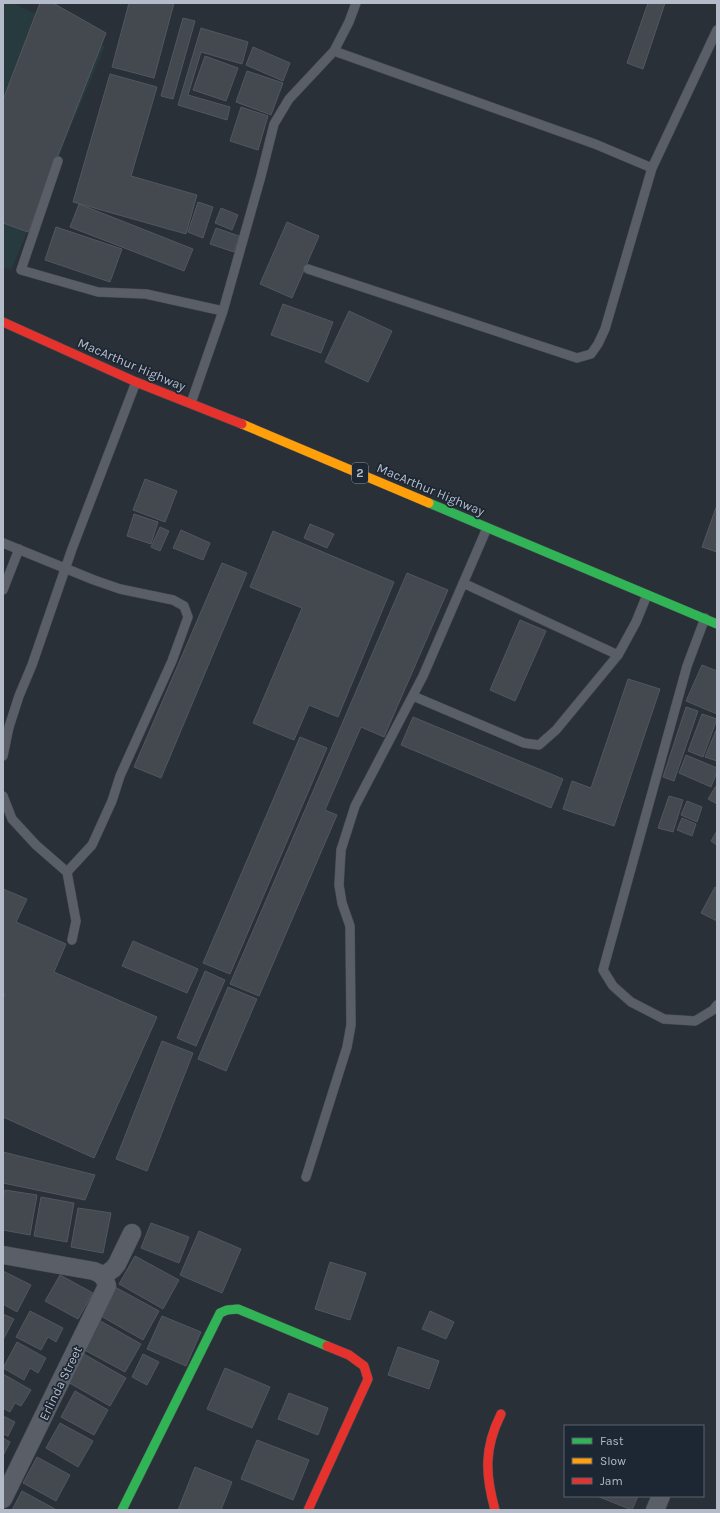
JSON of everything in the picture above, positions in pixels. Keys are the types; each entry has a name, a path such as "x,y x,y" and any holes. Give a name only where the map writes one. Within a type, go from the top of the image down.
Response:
{"main road":[{"name":"MacArthur Highway","path":"3,322 136,382 191,403 488,526 717,624"},
{"path":"122,1510 220,1313 232,1309 238,1309 349,1355 364,1366 368,1379 308,1510"},
{"path":"495,1510 488,1474 488,1453 492,1434 501,1414"}],"street":[{"path":"3,1255 98,1274 113,1269 117,1264 132,1233"},
{"name":"Erlinda Street","path":"3,1499 107,1286 106,1281 98,1274"},
{"path":"655,1510 661,1497"}],"lane":[{"path":"191,403 223,311 274,124 289,99 334,51 349,22 356,3"},
{"path":"308,269 576,358 591,354 598,344 605,329 652,168 717,30"},
{"path":"334,51 595,144 652,168"},
{"path":"58,162 21,270 98,292 146,294 223,311"},
{"path":"3,756 19,696 32,665 65,569 136,382"},
{"path":"306,1177 347,1047 351,1025 350,926 342,903 339,885 341,850 355,806 423,676 488,526"},
{"path":"3,543 65,569 120,589 173,600 184,606 188,617 172,661 120,776 112,801 92,845 67,872"},
{"path":"3,590 19,549"},
{"path":"463,583 618,655"},
{"path":"413,696 524,743 539,745 556,730 618,655 636,622 647,594"},
{"path":"705,618 687,666 603,970 613,986 631,1002 664,1019 695,1021 713,1010 717,1005"},
{"path":"3,796 12,819 36,845 67,872 76,921 72,940"}],"green space":[{"path":"3,3 13,3 105,46 11,270 3,267"}],"building":[{"path":"40,3 53,3 106,33 28,232 3,223 3,100"},
{"path":"129,3 174,3 154,78 112,67"},
{"path":"648,3 665,3 643,69 627,63"},
{"path":"183,18 195,21 173,99 161,96"},
{"path":"201,28 248,42 242,64 201,52 188,95 230,107 227,120 178,105"},
{"path":"253,47 290,63 283,81 246,65"},
{"path":"205,56 238,68 226,101 193,90"},
{"path":"247,71 283,83 271,115 236,102"},
{"path":"110,74 157,87 131,176 197,195 186,234 73,202"},
{"path":"241,107 268,116 258,150 230,141"},
{"path":"198,202 213,207 203,238 188,232"},
{"path":"79,204 193,249 184,271 70,227"},
{"path":"221,208 238,215 232,230 215,223"},
{"path":"287,222 319,236 292,298 260,284"},
{"path":"56,227 122,249 110,282 45,260"},
{"path":"216,228 239,236 234,252 210,244"},
{"path":"283,304 333,322 321,353 271,335"},
{"path":"349,311 392,331 368,382 325,362"},
{"path":"145,479 177,491 165,522 133,510"},
{"path":"717,505 717,552 702,547"},
{"path":"134,514 158,522 151,544 127,536"},
{"path":"310,524 334,534 327,548 304,538"},
{"path":"160,527 169,531 160,551 151,547"},
{"path":"181,530 210,543 203,560 173,548"},
{"path":"273,531 394,582 338,717 309,705 294,740 253,723 302,608 250,587"},
{"path":"222,563 247,573 161,778 134,767"},
{"path":"407,573 448,590 384,737 361,727 325,810 337,815 259,996 230,984"},
{"path":"520,620 546,631 515,701 490,690"},
{"path":"702,665 717,671 717,714 686,701"},
{"path":"628,679 660,689 614,826 563,809 572,781 591,788"},
{"path":"686,707 698,711 674,781 663,777"},
{"path":"702,714 717,719 703,757 688,751"},
{"path":"413,717 563,779 551,808 401,745"},
{"path":"717,728 717,761 705,757"},
{"path":"300,737 327,748 230,974 203,963"},
{"path":"686,755 717,768 717,772 711,787 679,773"},
{"path":"717,786 717,804 708,799"},
{"path":"669,796 683,800 673,832 658,828"},
{"path":"687,801 702,807 697,822 681,815"},
{"path":"682,818 696,824 692,836 677,830"},
{"path":"717,831 717,845 711,841"},
{"path":"715,887 717,888 717,921 701,913"},
{"path":"3,889 27,899 16,922 66,944 54,972 157,1017 94,1158 3,1117 3,999 5,994 3,994"},
{"path":"133,941 198,969 187,993 122,966"},
{"path":"205,971 225,980 196,1046 177,1038"},
{"path":"228,987 257,999 226,1071 198,1059"},
{"path":"162,1041 193,1053 147,1171 116,1159"},
{"path":"3,1152 95,1175 85,1200 3,1183"},
{"path":"5,1190 37,1195 30,1235 3,1230 3,1198"},
{"path":"41,1197 74,1203 67,1242 34,1236"},
{"path":"78,1208 111,1213 103,1253 71,1247"},
{"path":"151,1223 189,1237 179,1263 141,1248"},
{"path":"199,1231 241,1249 222,1293 180,1275"},
{"path":"135,1256 179,1280 163,1309 119,1284"},
{"path":"330,1262 366,1273 350,1320 315,1309"},
{"path":"3,1271 31,1285 17,1312 3,1304"},
{"path":"60,1275 93,1293 78,1319 45,1301"},
{"path":"115,1287 159,1311 143,1340 99,1315"},
{"path":"30,1311 63,1328 56,1342 48,1337 41,1350 16,1337"},
{"path":"430,1311 454,1322 446,1339 422,1329"},
{"path":"3,1314 14,1319 3,1340"},
{"path":"162,1316 201,1332 186,1366 147,1349"},
{"path":"97,1319 141,1344 125,1372 81,1348"},
{"path":"17,1342 46,1358 38,1373 30,1368 24,1380 3,1368"},
{"path":"398,1347 439,1361 429,1389 388,1375"},
{"path":"82,1353 126,1378 110,1406 66,1381"},
{"path":"143,1354 159,1362 147,1385 132,1377"},
{"path":"225,1368 270,1387 252,1428 207,1409"},
{"path":"3,1374 31,1390 21,1406 15,1403 10,1412 3,1408"},
{"path":"75,1391 108,1410 94,1435 61,1417"},
{"path":"289,1393 328,1408 318,1435 278,1419"},
{"path":"3,1416 15,1422 8,1436 3,1434"},
{"path":"60,1423 93,1441 78,1467 46,1448"},
{"path":"3,1438 10,1442 4,1454 3,1453"},
{"path":"257,1440 309,1460 293,1500 241,1479"},
{"path":"37,1457 70,1475 56,1501 23,1483"},
{"path":"195,1467 232,1482 221,1510 178,1510"},
{"path":"22,1491 55,1509 55,1510 12,1510"},
{"path":"600,1497 638,1497 632,1510"}],"traffic: fast":[{"path":"429,503 717,624"},
{"path":"122,1510 220,1313 227,1310 238,1309 327,1346"}],"traffic: slow":[{"path":"242,424 429,503"}],"traffic: jam":[{"path":"3,322 136,382 242,424"},
{"path":"308,1510 368,1379 364,1366 349,1355 327,1346"},
{"path":"495,1510 489,1485 488,1461 491,1438 501,1414"}]}
